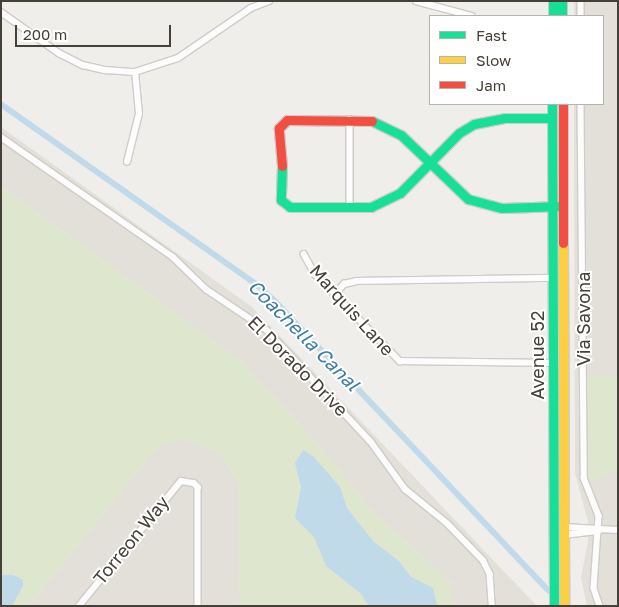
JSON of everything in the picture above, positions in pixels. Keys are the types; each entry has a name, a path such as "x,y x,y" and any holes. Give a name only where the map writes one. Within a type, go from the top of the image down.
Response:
{"main road":[{"path":"553,1 553,15"},
{"path":"562,1 562,15"},
{"name":"Avenue 52","path":"552,105 554,606"},
{"name":"Avenue 52","path":"563,105 564,606"},
{"path":"552,118 505,118 474,124 460,133 429,163 386,202 371,208 290,207 283,203 282,138 279,128 284,121 350,119 369,120 389,127 429,163 458,192 488,206 563,206"},
{"path":"553,278 558,279 558,302 564,318"},
{"path":"553,465 558,466 560,472 564,504"},
{"path":"554,491 558,528 564,531"}],"street":[{"path":"1,12 59,53 83,65 105,70 135,72 178,58 251,8 269,1"},
{"path":"416,1 468,15"},
{"path":"581,1 581,15"},
{"path":"127,162 139,114 135,72"},
{"name":"Via Savona","path":"581,105 584,478 597,505 599,530 594,588 600,606"},
{"path":"350,119 350,207"},
{"name":"El Dorado Drive","path":"1,137 173,257 206,289 267,330 372,443 405,489 448,523 483,560 490,574 492,606"},
{"name":"Marquis Lane","path":"304,254 315,274 400,361 553,363"},
{"path":"334,294 344,284 357,281 553,278"},
{"name":"Torreon Way","path":"78,606 175,486 187,481 198,487 198,606"},
{"path":"564,531 618,530"}],"shaded area":[{"path":"574,1 618,1 618,376 586,376 589,483 618,469 618,606 587,606 581,578 588,541 588,522 575,473 574,105 604,105 604,15 574,15"},
{"path":"1,127 252,307 537,606 452,606 452,584 374,513 300,424 241,361 1,186"},
{"path":"183,439 220,454 238,481 239,606 29,606 154,451 163,444"}],"green space":[{"path":"1,186 241,361 300,424 374,513 452,584 452,606 239,606 238,481 220,454 183,439 163,444 154,451 29,606 1,606"},
{"path":"586,376 618,376 618,469 588,484"}],"water":[{"path":"303,450 313,456 340,487 347,508 374,542 399,561 411,577 433,588 437,606 369,606 360,593 326,566 314,537 295,518 301,487 295,463"},
{"path":"1,575 14,575 23,580 23,586 12,606 1,606"}],"waterway":[{"name":"Coachella Canal","path":"1,104 255,283 275,301 548,590"}],"traffic: fast":[{"path":"553,1 553,15"},
{"path":"562,1 562,15"},
{"path":"552,105 554,606"},
{"path":"282,166 281,200 290,207 371,207 400,193 459,133 474,124 505,118 552,118"},
{"path":"372,121 401,135 468,199 502,208 563,206"}],"traffic: slow":[{"path":"563,243 564,606"}],"traffic: jam":[{"path":"563,105 563,243"},
{"path":"282,166 279,128 287,120 372,121"}]}
